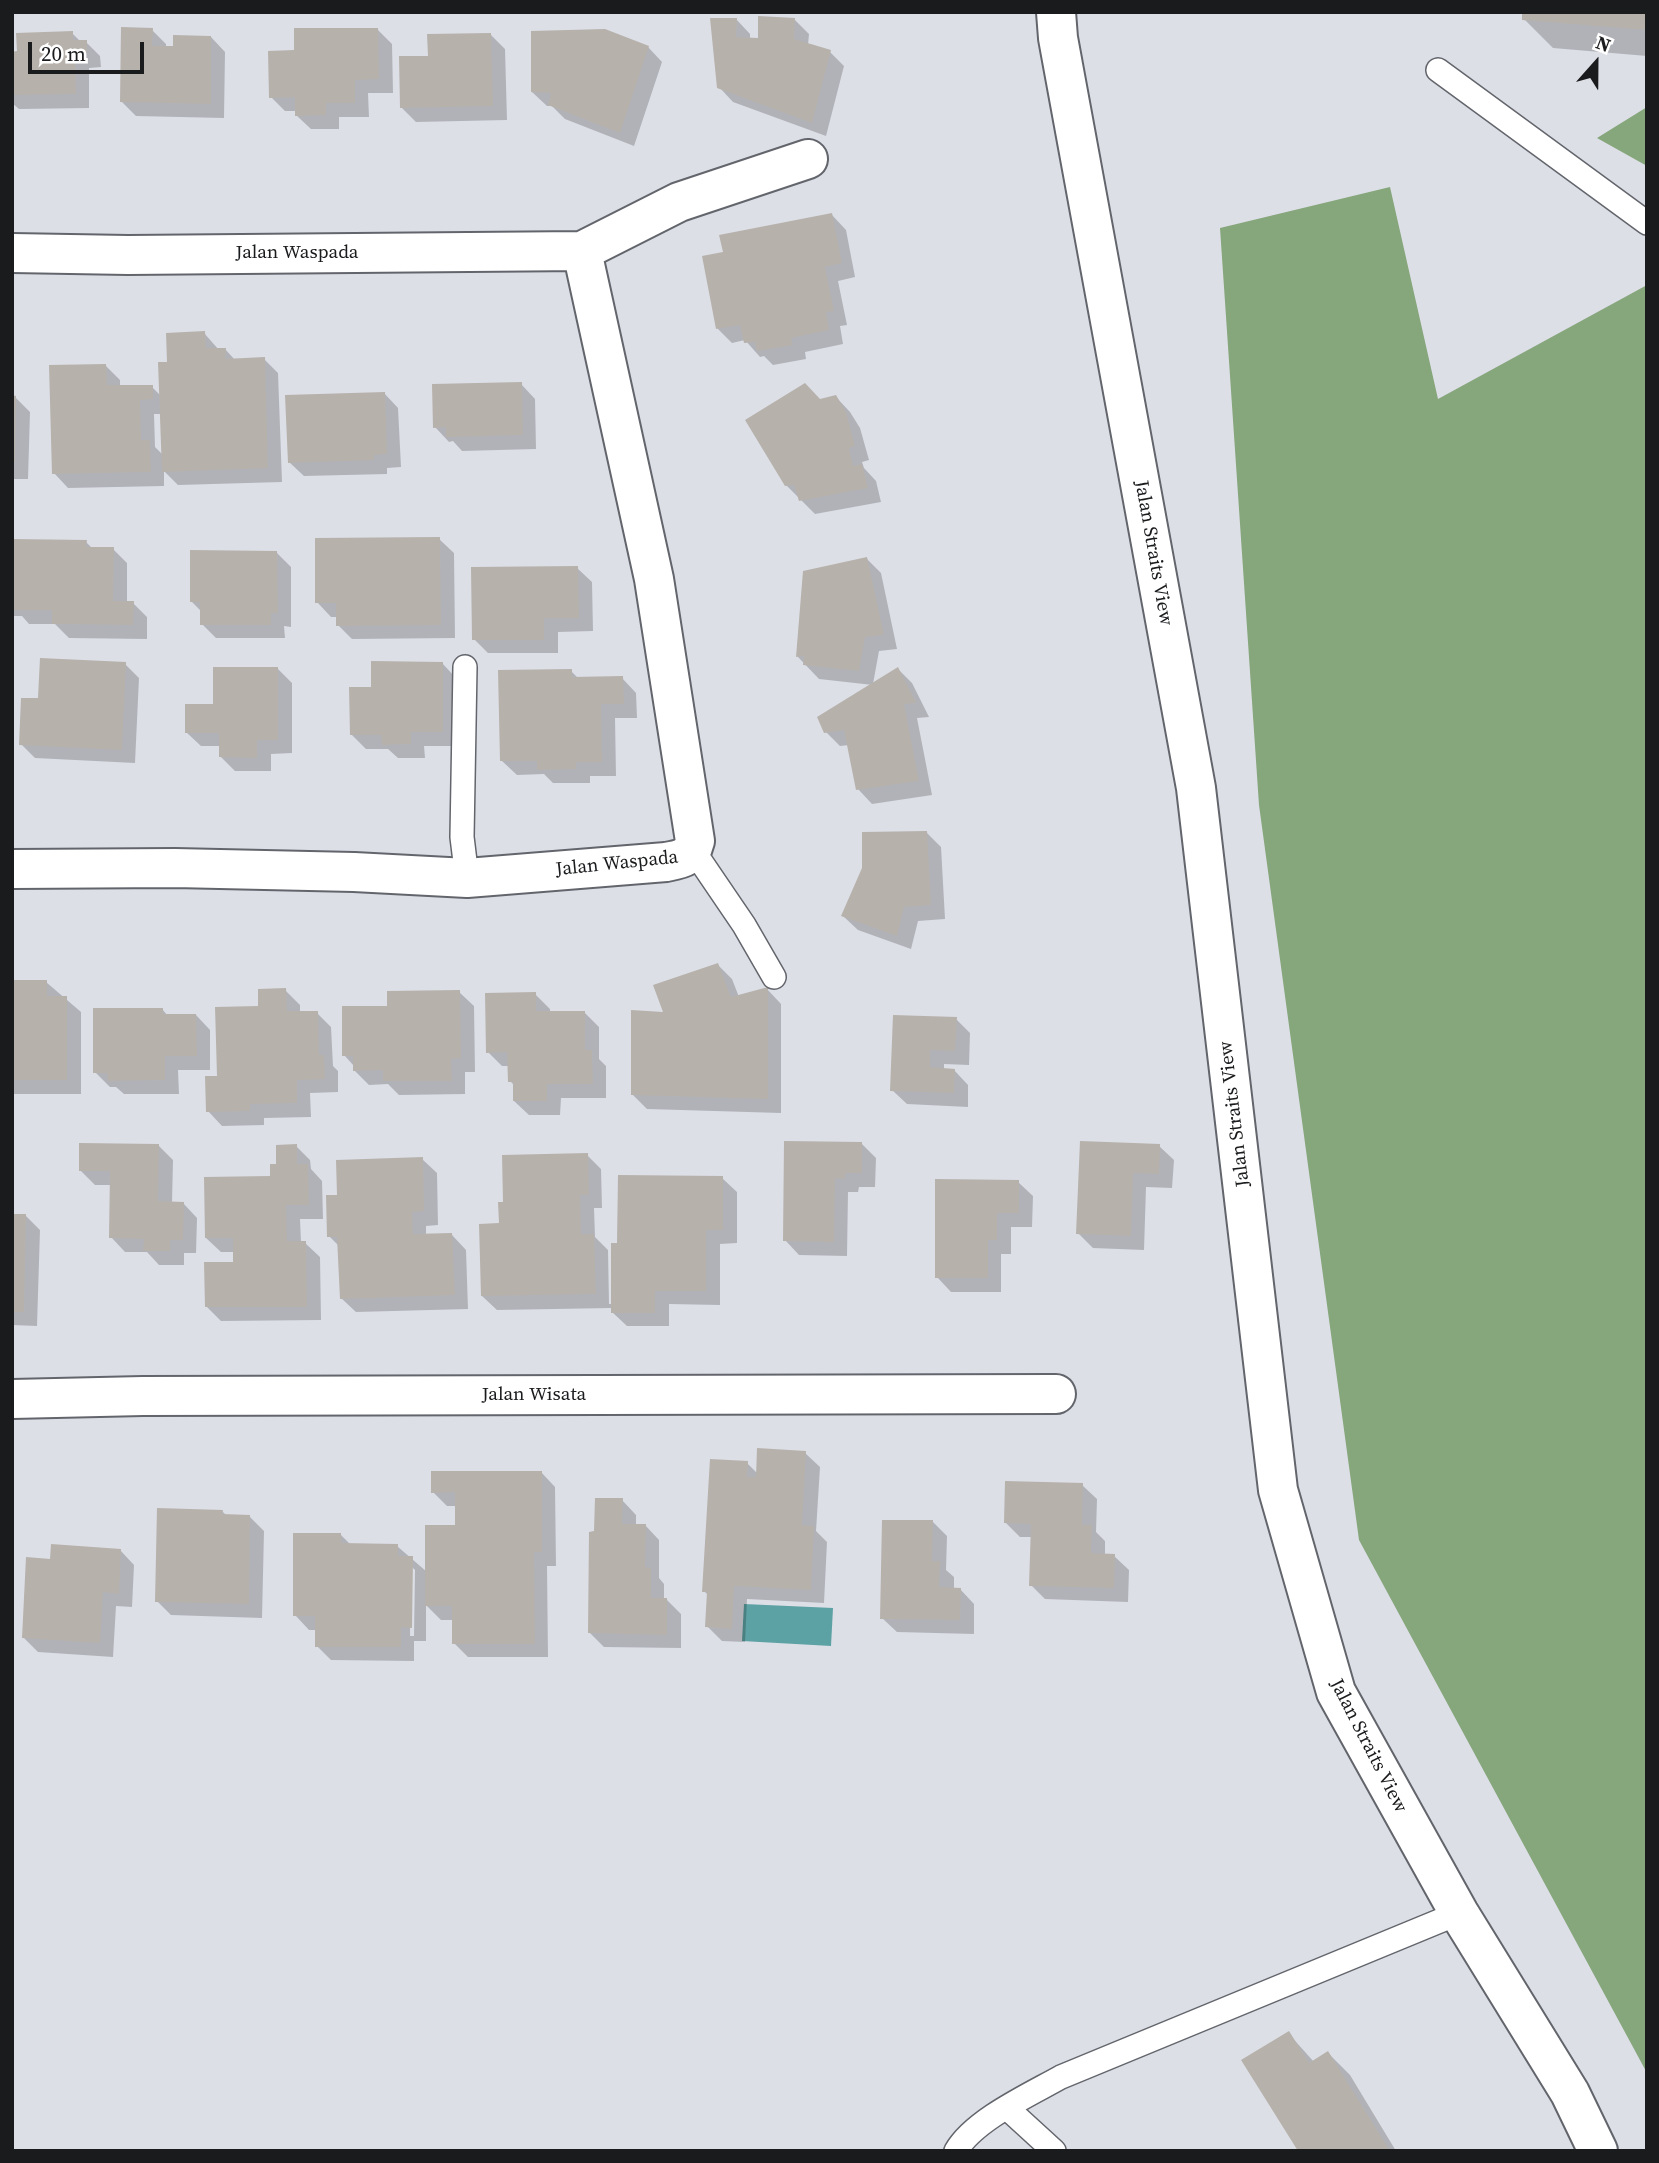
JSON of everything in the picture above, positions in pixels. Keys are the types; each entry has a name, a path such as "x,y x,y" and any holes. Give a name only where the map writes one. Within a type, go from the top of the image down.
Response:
{"street":[{"name":"Jalan Straits View","path":"1056,12 1058,38 1196,788 1278,1490 1336,1692 1459,1913 1570,2092 1598,2151"},
{"name":"Jalan Waspada","path":"12,253 128,255 582,251 679,202 808,159"},
{"name":"Jalan Waspada","path":"12,869 175,868 354,872 467,878 666,862 682,859 693,850 695,841 654,579 582,251"},
{"name":"Jalan Wisata","path":"12,1399 143,1396 1056,1394"}],"lane":[{"path":"1438,70 1647,223"},
{"path":"465,667 463,837 467,878"},
{"path":"693,850 744,925 774,977"},
{"path":"956,2151 964,2138 1007,2108 1060,2077 1459,1913"},
{"path":"1007,2108 1053,2150"}],"green space":[{"path":"1647,107 1647,166 1597,138"},
{"path":"1390,187 1438,399 1647,285 1647,2073 1359,1540 1259,805 1220,228"}],"water":[{"path":"744,1604 833,1608 831,1646 742,1641"}],"building":[{"path":"1522,12 1647,12 1647,30 1522,20"},
{"path":"758,16 795,18 794,39 831,50 812,123 717,88 710,18 737,18 736,37 758,38"},
{"path":"121,27 153,28 152,46 173,46 173,35 211,36 211,104 120,102"},
{"path":"294,28 378,28 379,79 355,80 355,103 326,103 326,115 295,116 295,97 269,98 268,51 294,50"},
{"path":"605,29 649,46 620,133 548,105 551,93 531,92 531,31"},
{"path":"73,31 73,40 87,40 87,54 75,54 76,94 12,95 12,52 17,51 16,33"},
{"path":"491,33 493,106 400,108 399,56 428,56 427,34"},
{"path":"832,213 842,263 825,267 834,311 826,312 829,330 791,338 793,345 757,351 755,342 744,343 740,325 716,329 702,256 723,252 719,235"},
{"path":"205,331 206,348 226,348 225,359 265,357 268,468 162,472 158,362 167,362 166,333"},
{"path":"106,364 107,385 153,385 153,399 140,400 141,440 150,440 151,472 52,474 49,365"},
{"path":"522,382 523,435 446,437 446,427 433,428 432,384"},
{"path":"805,383 820,399 836,395 846,412 855,446 849,448 853,466 862,464 868,488 799,501 794,485 785,486 745,420"},
{"path":"385,392 387,454 374,455 374,460 288,463 285,395"},
{"path":"12,395 16,396 15,462 12,462"},
{"path":"440,537 441,625 336,626 336,603 315,603 315,538"},
{"path":"12,539 87,540 86,547 114,547 113,601 134,601 133,625 52,624 52,610 13,610"},
{"path":"190,550 277,551 278,613 271,613 271,625 200,625 200,602 190,602"},
{"path":"867,557 884,635 865,637 859,671 803,665 804,656 796,657 803,571"},
{"path":"578,566 579,618 544,618 544,640 472,640 471,567"},
{"path":"40,658 126,662 122,750 19,745 21,698 38,698"},
{"path":"371,661 443,662 443,732 411,732 411,744 382,745 381,735 350,735 349,687 371,687"},
{"path":"213,667 278,667 278,740 257,740 257,758 219,757 219,733 185,733 185,704 213,704"},
{"path":"898,667 916,703 904,704 919,781 856,790 844,730 824,733 817,717"},
{"path":"572,669 572,677 623,676 624,704 601,704 602,762 576,762 576,769 537,770 537,761 500,761 498,670"},
{"path":"927,831 931,905 904,907 897,936 841,916 862,868 862,832"},
{"path":"718,963 731,997 768,987 768,1099 631,1095 631,1010 663,1012 653,985"},
{"path":"12,980 47,980 47,996 67,996 67,1080 12,1080"},
{"path":"286,988 287,1011 318,1011 319,1055 324,1055 325,1079 297,1080 297,1103 250,1104 250,1111 206,1112 205,1076 217,1076 215,1007 258,1006 258,989"},
{"path":"460,990 461,1058 451,1059 452,1081 383,1081 383,1070 353,1071 353,1056 342,1056 342,1006 387,1006 387,991"},
{"path":"536,992 536,1011 585,1011 585,1050 592,1050 593,1084 547,1084 547,1101 513,1101 513,1082 508,1082 507,1052 486,1053 485,993"},
{"path":"93,1008 163,1008 163,1014 196,1014 197,1056 165,1056 165,1080 108,1081 107,1073 93,1073"},
{"path":"893,1015 957,1017 955,1051 930,1050 930,1067 955,1069 954,1093 890,1091"},
{"path":"784,1141 862,1142 862,1173 845,1173 845,1179 835,1178 834,1242 783,1241"},
{"path":"1080,1141 1160,1144 1159,1174 1133,1173 1131,1236 1076,1234"},
{"path":"79,1143 159,1144 158,1201 184,1202 183,1240 170,1240 170,1251 143,1251 144,1239 109,1238 110,1171 79,1171"},
{"path":"297,1144 297,1164 308,1164 309,1205 286,1205 287,1241 306,1241 307,1307 205,1307 204,1262 233,1262 233,1238 205,1238 204,1177 270,1176 270,1164 276,1164 276,1145"},
{"path":"588,1153 589,1195 580,1195 581,1234 594,1234 596,1294 481,1296 479,1224 499,1223 498,1202 503,1202 502,1155"},
{"path":"423,1157 424,1211 412,1212 413,1234 452,1233 455,1295 340,1299 337,1237 327,1237 326,1195 337,1195 336,1160"},
{"path":"618,1175 723,1176 723,1230 706,1230 706,1291 655,1291 655,1313 611,1313 611,1243 617,1243"},
{"path":"935,1179 1019,1180 1019,1213 997,1213 997,1240 988,1240 988,1278 935,1278"},
{"path":"12,1214 26,1214 24,1312 12,1312"},
{"path":"757,1448 806,1451 802,1525 814,1526 811,1590 734,1586 732,1629 705,1627 707,1592 702,1592 710,1459 748,1461 747,1477 756,1477"},
{"path":"431,1471 542,1471 542,1552 534,1552 535,1644 452,1644 452,1606 425,1606 425,1525 455,1525 455,1492 431,1493"},
{"path":"1005,1481 1083,1483 1082,1525 1092,1525 1091,1553 1115,1554 1114,1588 1029,1586 1031,1524 1004,1523"},
{"path":"595,1498 623,1498 622,1524 646,1524 645,1567 651,1568 651,1598 667,1598 667,1635 588,1633 589,1532 594,1531"},
{"path":"157,1508 223,1510 222,1514 250,1515 249,1604 155,1602"},
{"path":"882,1520 933,1520 932,1561 940,1561 939,1587 961,1588 960,1620 880,1619"},
{"path":"293,1533 341,1533 341,1543 398,1544 398,1556 413,1556 412,1628 401,1627 401,1647 315,1647 315,1616 293,1616"},
{"path":"51,1544 121,1549 119,1594 103,1592 100,1643 22,1638 26,1557 50,1559"},
{"path":"1289,2031 1309,2063 1328,2051 1390,2151 1298,2151 1241,2060"}]}
